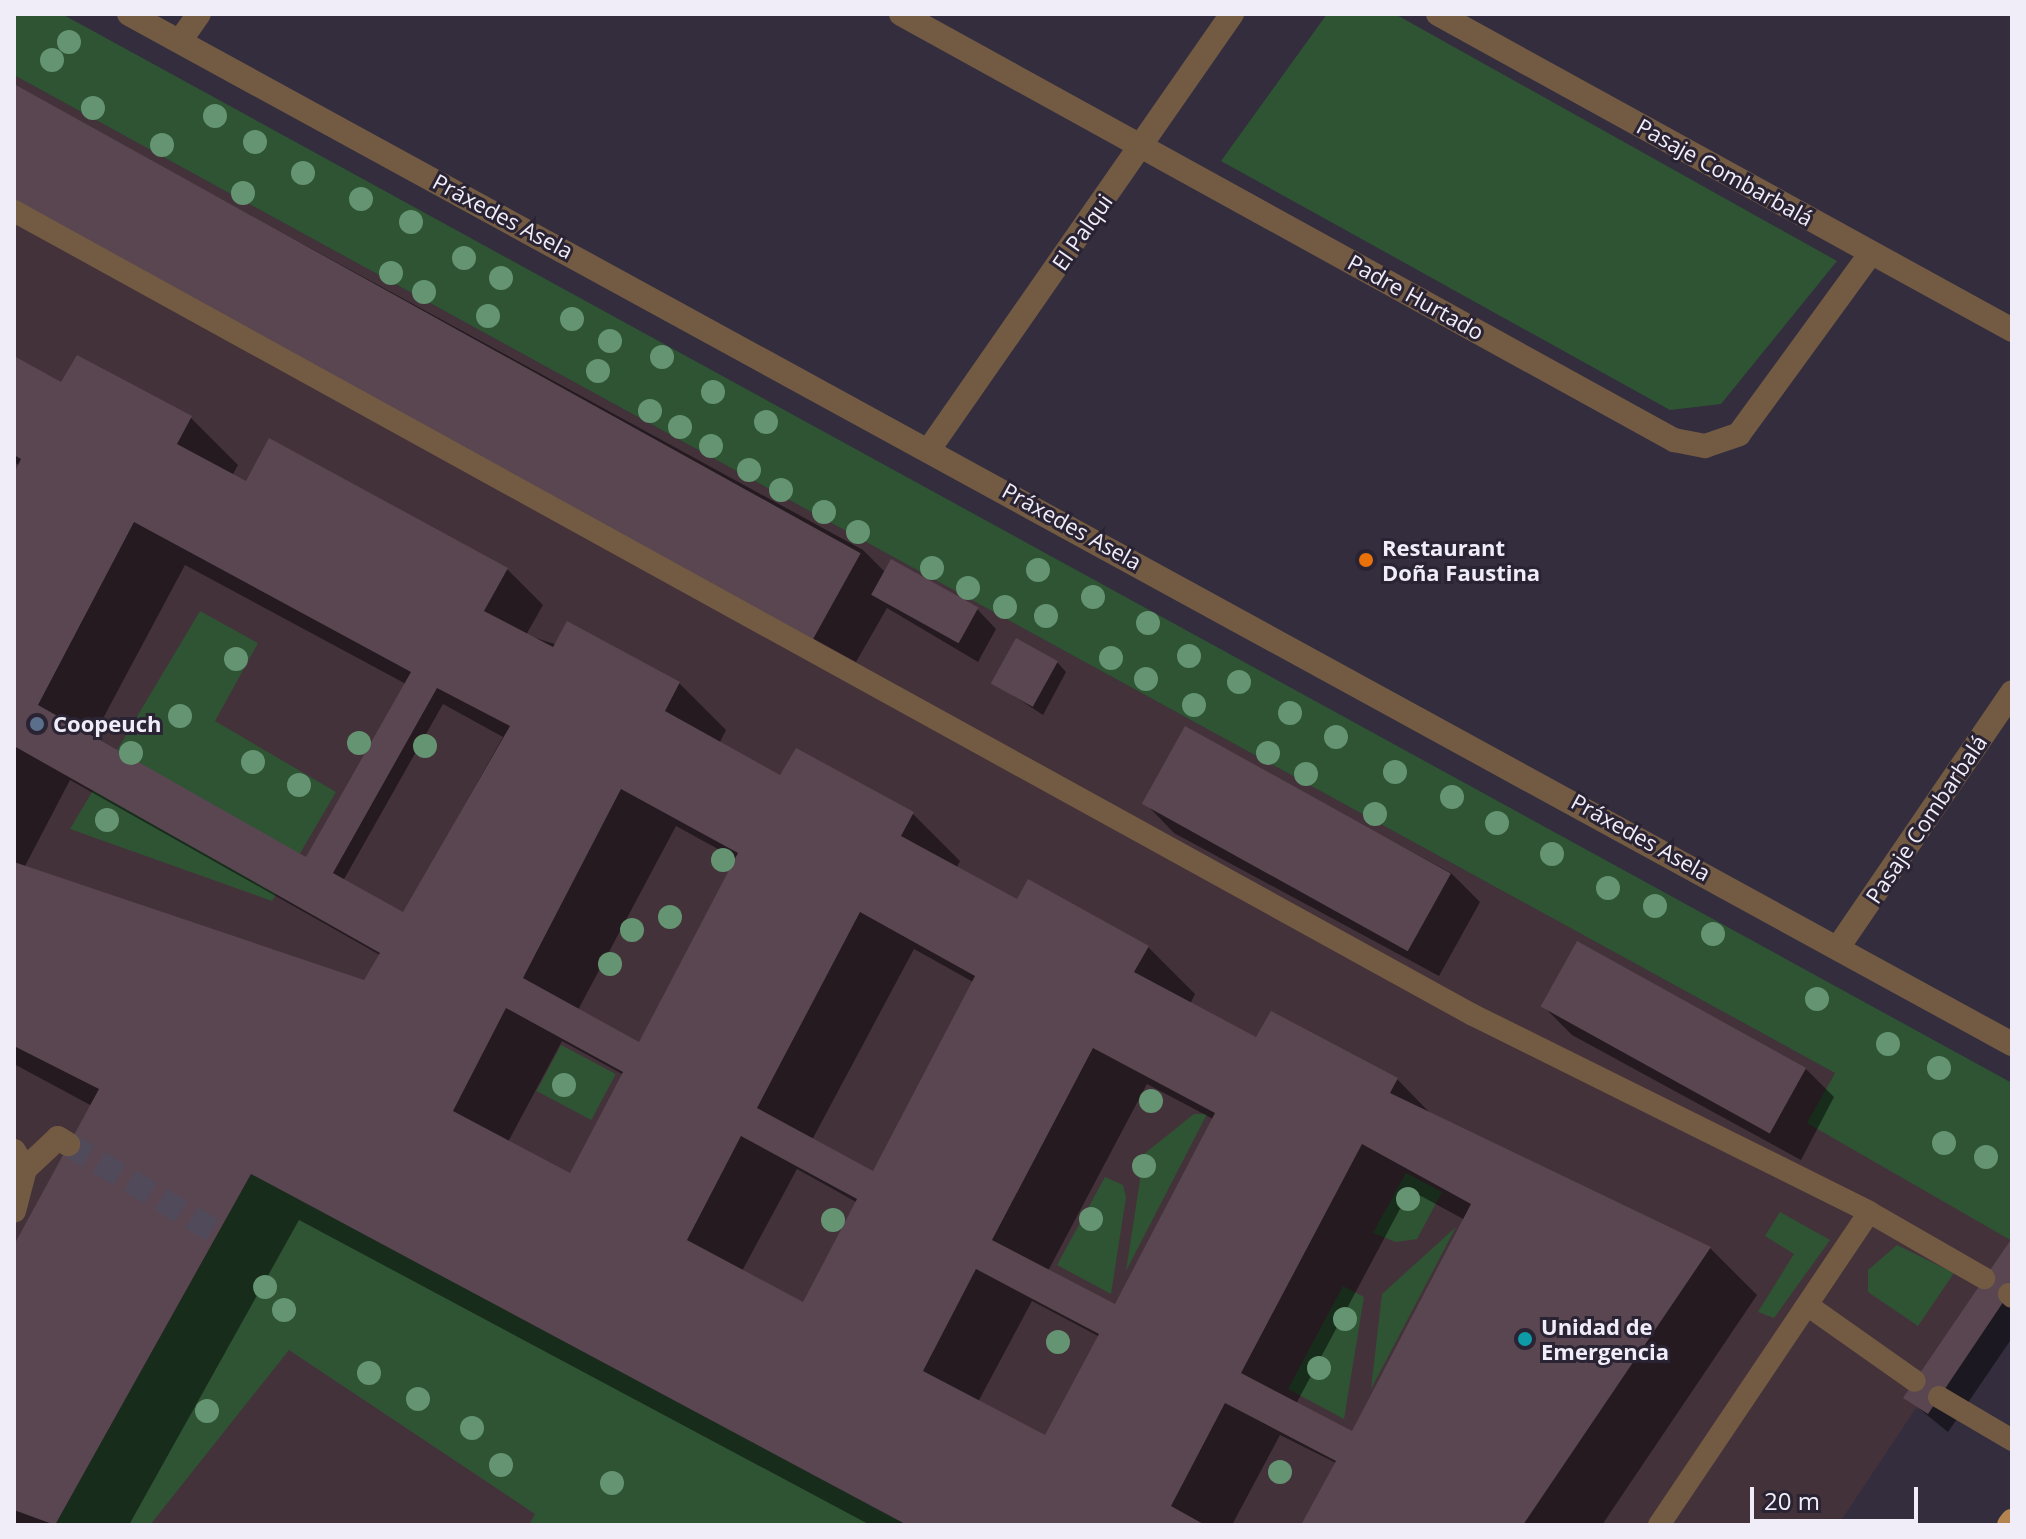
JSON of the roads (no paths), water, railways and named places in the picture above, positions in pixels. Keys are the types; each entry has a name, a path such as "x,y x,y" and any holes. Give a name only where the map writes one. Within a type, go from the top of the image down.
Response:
{"street":[{"name":"Práxedes Asela","path":"129,14 930,448 2012,1044"},
{"path":"180,41 199,14"},
{"name":"Padre Hurtado","path":"901,14 1674,440 1705,446 1739,434 1871,253"},
{"name":"El Palqui","path":"930,448 1232,14"},
{"name":"Pasaje Combarbalá","path":"1438,14 2012,330"},
{"name":"Pasaje Combarbalá","path":"1839,946 2012,692"},
{"path":"14,1211 20,1160 58,1138 68,1144"}],"lane":[{"path":"14,211 1473,1015 1869,1212 1984,1278"},
{"path":"1659,1525 1810,1307 1869,1212"},
{"path":"1810,1307 1915,1381"},
{"path":"1939,1397 2012,1440"}],"tunnel":[{"path":"68,1144 219,1234"}],"place":[{"name":"Restaurant Doña Faustina","path":"1366,560"},
{"name":"Coopeuch","path":"37,724"},
{"name":"Unidad de Emergencia","path":"1525,1339"}]}
